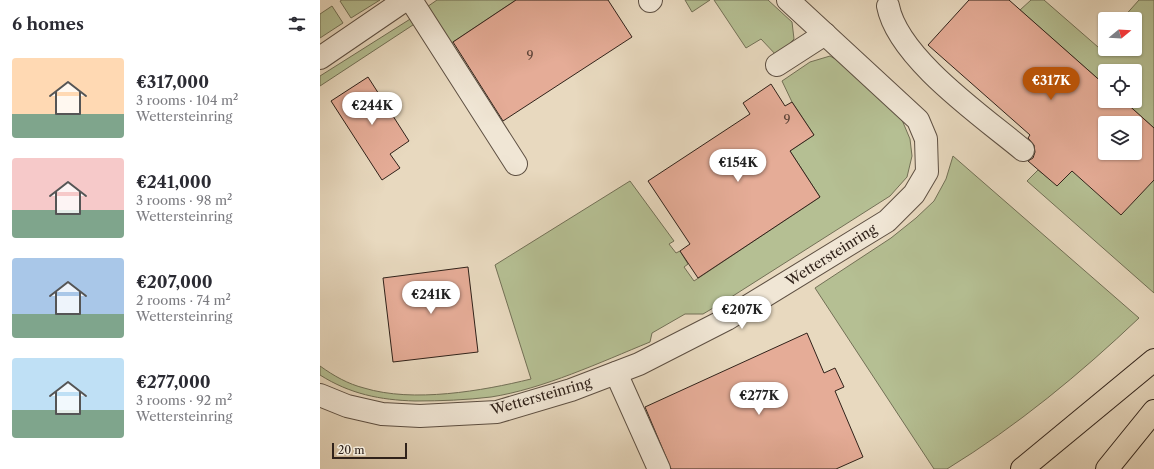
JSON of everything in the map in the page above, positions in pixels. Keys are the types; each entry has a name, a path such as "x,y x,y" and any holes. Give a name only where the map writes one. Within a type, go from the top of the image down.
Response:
{"highway":[{"path":"1022,469 1154,360"},
{"path":"1107,469 1154,411"}],"street":[{"path":"320,58 405,0"},
{"path":"411,0 516,164"},
{"name":"Wettersteinring","path":"320,395 347,406 382,414 420,416 497,412 571,390 616,373 680,344 762,298 887,221 914,194 927,172 926,139 918,120 788,0"},
{"path":"884,3 915,29"},
{"path":"884,3 890,17 911,52 939,80 1023,150"},
{"path":"777,64 825,34"},
{"path":"616,373 642,446 659,469"}],"green space":[{"path":"380,0 351,18 340,1"},
{"path":"437,0 516,0 447,46 424,9"},
{"path":"685,0 710,0 692,12"},
{"path":"714,0 768,0 792,22 794,39 777,56 761,39 746,48"},
{"path":"1031,0 1044,0 1098,47 1098,56 1142,56 1142,12 1128,12 1139,0 1154,0 1154,128 1132,108 1142,108 1142,64 1098,64 1098,79 1020,10"},
{"path":"332,6 343,23 320,38 320,14"},
{"path":"415,16 419,21 320,86 320,76"},
{"path":"830,56 837,60 902,120 910,139 912,156 907,177 890,196 725,301 703,314 685,314 652,333 650,342 592,366 531,388 491,397 434,401 390,399 366,395 354,391 331,382 320,375 320,366 352,384 383,392 404,395 448,394 491,388 531,379 495,265 630,181 674,241 669,244 676,253 680,251 688,264 684,267 694,281 820,197 790,151 814,135 792,102 782,81 810,62"},
{"path":"953,156 1139,318 1071,379 1023,417 947,469 934,469 815,288 891,238 934,201 946,179"},
{"path":"1038,170 1057,185 1072,171 1154,180 1154,293 1027,181"}],"building":[{"path":"516,0 608,0 632,37 503,121 453,42"},
{"path":"969,0 1009,0 1098,79 1098,108 1132,108 1141,116 1098,116 1098,160 1142,160 1142,117 1154,128 1154,180 1121,215 1072,171 1057,186 1028,161 1033,158 1035,152 1034,145 1028,138 1030,135 928,45"},
{"path":"368,77 409,141 390,154 400,168 382,180 331,101"},
{"path":"771,84 785,106 792,102 814,135 790,151 820,197 698,278 680,251 690,244 648,181 750,114 743,103"},
{"path":"468,267 478,352 393,362 383,278"},
{"path":"807,333 824,373 835,368 844,387 835,391 863,457 836,469 671,469 645,407"}]}
